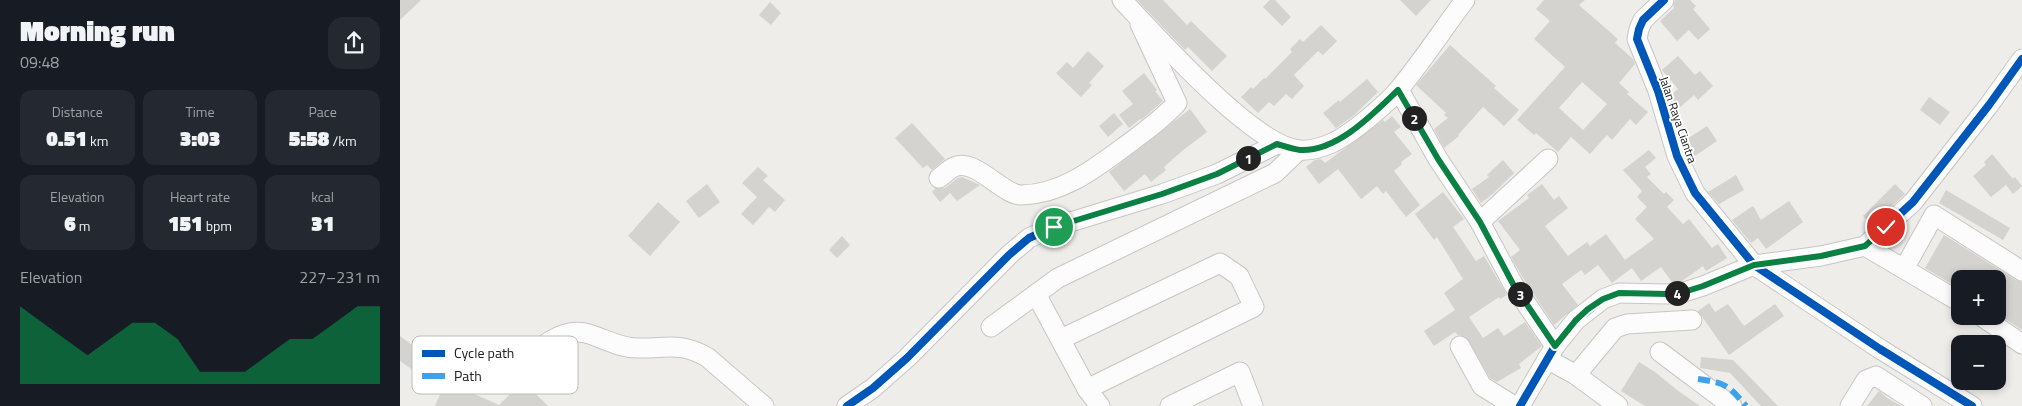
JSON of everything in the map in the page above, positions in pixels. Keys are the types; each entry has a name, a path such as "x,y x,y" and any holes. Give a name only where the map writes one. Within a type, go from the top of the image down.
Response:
{"street":[{"path":"1122,0 1201,82 1237,114 1277,144 1299,150 1325,146 1335,142 1368,118 1398,90 1465,0"},
{"name":"Jalan Raya Ciantra","path":"1664,0 1641,24 1637,39 1658,90 1677,156 1695,193 1754,265 1880,349 1972,406"},
{"path":"940,178 953,168 961,165 989,176 1004,188 1017,195 1040,192 1075,180 1160,120 1177,103 1141,31 1137,16"},
{"path":"1520,406 1551,352 1576,320 1603,299 1619,293 1668,294 1684,292 1754,265 1821,256 1865,246 1913,202 2022,59"},
{"path":"1398,90 1438,159 1480,222 1551,352 1576,375 1618,406"},
{"path":"848,406 873,388 907,358 1009,255 1029,238 1054,227 1162,194 1217,174 1277,144"},
{"path":"991,326 1058,278 1275,173 1299,150"},
{"path":"1480,222 1548,159"},
{"path":"1904,269 1934,215 2022,271"},
{"path":"1865,246 1951,297"},
{"path":"1060,339 1220,263 1239,276 1254,307 1087,389"},
{"path":"1036,294 1087,389 1100,406"},
{"path":"1576,375 1616,328 1627,324 1692,320"},
{"path":"1994,325 2022,344"},
{"path":"560,336 579,332 625,347 677,346 696,351 707,357 764,406"},
{"path":"1460,346 1482,386 1514,406"},
{"path":"1660,352 1732,406"},
{"path":"1170,406 1240,372 1253,406"},
{"path":"1850,406 1866,380 1876,376 1922,406"}],"building":[{"path":"400,0 421,0 400,20"},
{"path":"1137,0 1163,0 1187,25 1191,21 1227,56 1212,71 1188,47 1185,50"},
{"path":"1270,0 1275,0 1291,17 1282,26 1263,7"},
{"path":"1400,0 1431,0 1416,16"},
{"path":"1544,0 1585,0 1579,5 1618,39 1615,43 1633,59 1635,64 1619,83 1629,92 1627,94 1648,112 1636,125 1630,119 1612,140 1607,135 1590,154 1571,137 1558,152 1517,120 1565,67 1534,39 1550,21 1536,9","holes":["1582,82 1607,104 1583,130 1559,108"]},
{"path":"1675,0 1690,0 1696,6 1693,9 1710,29 1698,40 1689,30 1677,41 1660,21 1674,8"},
{"path":"770,2 781,13 771,25 759,15"},
{"path":"1321,25 1337,41 1323,55 1318,51 1294,75 1304,86 1292,99 1286,94 1274,106 1269,102 1258,113 1241,97 1251,87 1253,89 1265,79 1292,52 1290,49 1300,39 1303,42"},
{"path":"1450,45 1496,86 1494,88 1519,110 1504,126 1483,107 1459,136 1444,148 1434,129 1448,118 1444,115 1446,113 1416,85"},
{"path":"1088,51 1104,66 1089,83 1092,85 1081,97 1056,73 1067,62 1073,68"},
{"path":"1678,56 1695,75 1700,71 1713,86 1698,100 1694,95 1678,109 1671,95 1678,89 1662,70"},
{"path":"1144,73 1163,101 1129,128 1119,115 1133,104 1122,91"},
{"path":"1367,79 1378,92 1353,116 1336,128 1323,113 1339,100 1340,102"},
{"path":"1929,97 1950,112 1940,125 1920,110"},
{"path":"1190,109 1207,132 1164,167 1166,170 1151,182 1145,174 1124,191 1109,172"},
{"path":"1114,113 1123,124 1108,137 1099,126"},
{"path":"1392,116 1401,127 1394,132 1412,154 1401,162 1402,164 1394,171 1420,205 1406,217 1386,191 1383,194 1377,186 1361,199 1338,169 1319,184 1306,167 1315,160 1321,159 1325,163 1383,120 1385,122"},
{"path":"912,123 945,159 932,170 927,165 923,168 895,138"},
{"path":"1707,126 1717,141 1692,158 1684,141"},
{"path":"1649,150 1656,158 1645,167 1651,174 1647,177 1664,194 1666,192 1674,200 1667,207 1683,224 1689,219 1712,248 1718,244 1727,258 1706,271 1703,266 1682,281 1672,282 1661,267 1641,281 1632,268 1612,283 1598,265 1585,275 1581,270 1562,284 1578,305 1554,325 1511,257 1520,250 1498,221 1529,198 1527,195 1542,184 1554,200 1559,196 1568,208 1545,226 1568,256 1587,242 1590,246 1606,234 1625,260 1654,239 1635,219 1647,207 1637,197 1642,191 1623,170"},
{"path":"1992,154 2013,179 2015,177 2022,186 2013,194 2006,185 1991,197 1973,176 1986,165 1984,162"},
{"path":"1503,160 1514,173 1481,203 1472,189 1489,177 1487,175"},
{"path":"758,167 768,176 763,180 785,200 775,212 769,207 753,225 741,214 757,197 742,183"},
{"path":"1736,175 1744,190 1719,204 1708,192"},
{"path":"962,177 980,185 957,201 950,193 940,202 932,192 935,188 945,188"},
{"path":"707,184 720,202 699,218 686,201"},
{"path":"1895,184 1905,194 1871,225 1863,216"},
{"path":"1946,190 2010,228 2003,240 1939,203"},
{"path":"1443,192 1464,219 1453,227 1476,261 1484,256 1507,295 1500,299 1499,297 1469,317 1483,338 1498,328 1504,336 1525,322 1542,346 1519,364 1521,368 1497,382 1490,378 1466,337 1455,332 1434,346 1424,331 1455,310 1444,293 1463,279 1437,237 1434,240 1415,214"},
{"path":"1789,201 1803,222 1766,249 1758,238 1751,243 1732,220 1753,206 1761,220"},
{"path":"658,202 680,222 650,256 628,236"},
{"path":"1944,235 2000,270 1951,270 1951,284 1925,268"},
{"path":"842,236 850,245 837,258 829,250"},
{"path":"2006,274 2022,282 2022,330 2006,319"},
{"path":"1709,303 1715,312 1728,304 1744,326 1775,304 1784,316 1729,355 1698,311"},
{"path":"400,336 412,345 412,370 400,361"},
{"path":"1701,357 1733,360 1778,406 1761,406 1730,373 1700,368"},
{"path":"1639,362 1700,406 1645,406 1621,391"},
{"path":"1879,391 1887,398 1901,406 1867,406"},
{"path":"440,394 475,394 499,405 510,394 536,394 548,406 435,406"}],"marked path":[{"path":"1698,379 1726,386 1746,406"}],"cycle path":[{"path":"1664,0 1643,20 1637,39 1658,91 1677,156 1695,193 1754,265 1880,349 1972,406"},
{"path":"1520,406 1555,346 1576,320 1603,299 1619,293 1668,294 1684,292 1754,265 1821,256 1865,246 1913,202 1989,105 2022,59"},
{"path":"847,406 873,388 907,358 1009,255 1029,238 1054,227 1162,194 1217,174 1277,144"}],"route":[{"path":"1054,227 1162,194 1217,174 1277,144 1299,150 1325,146 1335,142 1368,118 1398,90 1438,159 1480,222 1513,284 1555,346 1576,320 1588,309 1603,299 1619,293 1668,294 1684,292 1754,265 1821,256 1865,246 1886,227"}]}
